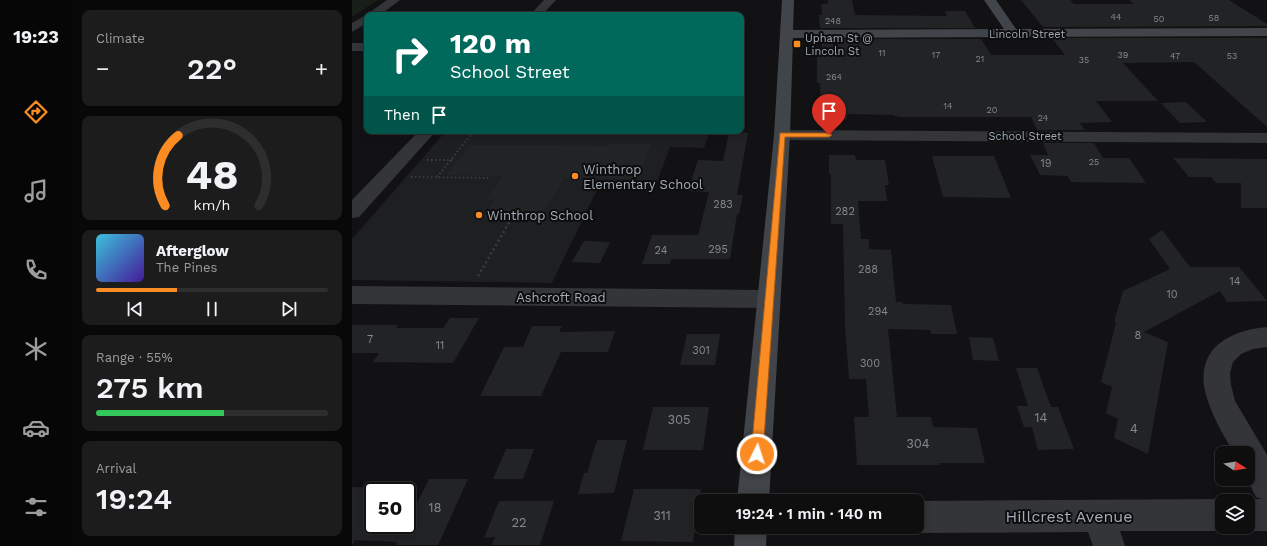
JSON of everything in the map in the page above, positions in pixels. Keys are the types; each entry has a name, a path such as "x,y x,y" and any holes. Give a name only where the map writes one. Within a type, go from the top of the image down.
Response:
{"street":[{"path":"376,12 394,0"},
{"path":"539,12 550,0"},
{"path":"754,494 782,135 788,0"},
{"path":"990,0 1013,34"},
{"path":"352,28 364,20"},
{"name":"Lincoln Street","path":"787,34 1267,32"},
{"path":"352,47 364,47"},
{"path":"352,212 425,134"},
{"name":"School Street","path":"782,135 1267,138"},
{"name":"Ashcroft Road","path":"352,295 769,299"},
{"path":"1267,337 1246,340 1224,353 1219,364 1217,377 1222,401 1267,486"},
{"name":"Hillcrest Avenue","path":"924,517 1215,515"},
{"path":"1255,515 1267,515"},
{"path":"1099,516 1109,546"},
{"path":"750,546 751,534"}],"path":[{"path":"437,177 472,134"},
{"path":"408,177 488,178"},
{"path":"476,279 510,221"}],"shaded area":[{"path":"352,0 378,0 352,17"},
{"name":"Winthrop School","path":"443,134 709,134 704,148 670,147 654,190 597,190 552,283 352,280 352,239"}],"building":[{"path":"828,0 852,0 855,15 947,16 945,11 965,11 975,28 820,28 819,15 822,15 821,5 828,3"},
{"path":"1021,0 1070,0 1074,4 1134,4 1129,0 1229,0 1267,24 1267,26 1043,27"},
{"path":"1052,38 1267,38 1267,127 1194,62 1123,63 1158,101 1096,101 1112,122 1080,123 1085,130 1037,130 1031,117 901,117 893,115 847,114 847,119 843,119 843,121 821,121 820,83 817,83 817,48 822,48 821,39 981,39 991,55 1065,55"},
{"path":"1186,102 1207,122 1180,123 1161,103"},
{"path":"748,133 737,195 743,195 739,214 737,214 730,259 671,259 670,264 642,264 652,235 698,235 709,192 688,191 698,160 723,161 729,134"},
{"path":"1043,143 1094,143 1103,158 1129,158 1146,183 1071,182 1068,176 1040,175 1030,155 1048,155"},
{"name":"Winthrop Elementary School","path":"609,144 651,144 637,179 564,178 541,218 527,218 525,221 492,220 494,218 483,218 495,200 485,200 502,176 446,175 471,145 609,146"},
{"path":"829,155 855,155 856,160 885,160 889,185 885,185 887,201 858,201 861,239 869,239 869,249 891,250 896,302 902,302 903,304 951,305 957,334 931,334 930,330 888,329 897,417 931,417 933,427 977,428 985,463 939,463 939,465 857,465 854,417 869,417 866,379 849,379 845,328 843,224 831,224 831,174 829,174"},
{"path":"932,156 994,156 1011,198 943,197"},
{"path":"1173,158 1267,159 1267,208 1241,208 1241,183 1216,183 1211,177 1189,177"},
{"path":"1162,230 1190,267 1239,267 1267,301 1227,302 1220,291 1144,332 1168,342 1148,454 1114,438 1118,419 1106,413 1112,387 1101,382 1116,323 1114,322 1123,291 1170,269 1149,239"},
{"path":"584,241 610,242 600,263 572,262"},
{"path":"450,318 479,318 453,363 373,362 379,353 352,353 352,325 398,325 396,328 443,328"},
{"path":"532,326 562,326 559,332 615,331 608,352 561,352 541,396 480,396 504,347 523,347"},
{"path":"687,334 720,334 715,365 680,365"},
{"path":"969,337 993,338 999,361 973,360"},
{"path":"1016,368 1037,368 1051,407 1058,407 1074,449 1038,450 1032,427 1024,427 1017,406 1028,406"},
{"path":"653,407 709,407 703,450 643,450"},
{"path":"597,440 627,440 614,493 578,494 584,473 587,473"},
{"path":"506,449 534,449 523,479 493,479"},
{"path":"429,479 468,479 438,545 396,545 397,542 355,540 352,546 352,487 364,487 364,534 416,534 416,505"},
{"path":"634,489 701,489 700,494 694,494 693,542 621,541"},
{"path":"499,501 554,501 540,545 492,545 495,537 484,538"}],"place":[{"name":"Upham St @ Lincoln St","path":"797,44"},
{"name":"Winthrop Elementary School","path":"575,176"},
{"name":"Winthrop School","path":"479,215"}],"route":[{"path":"757,454 782,135 829,135"}]}
